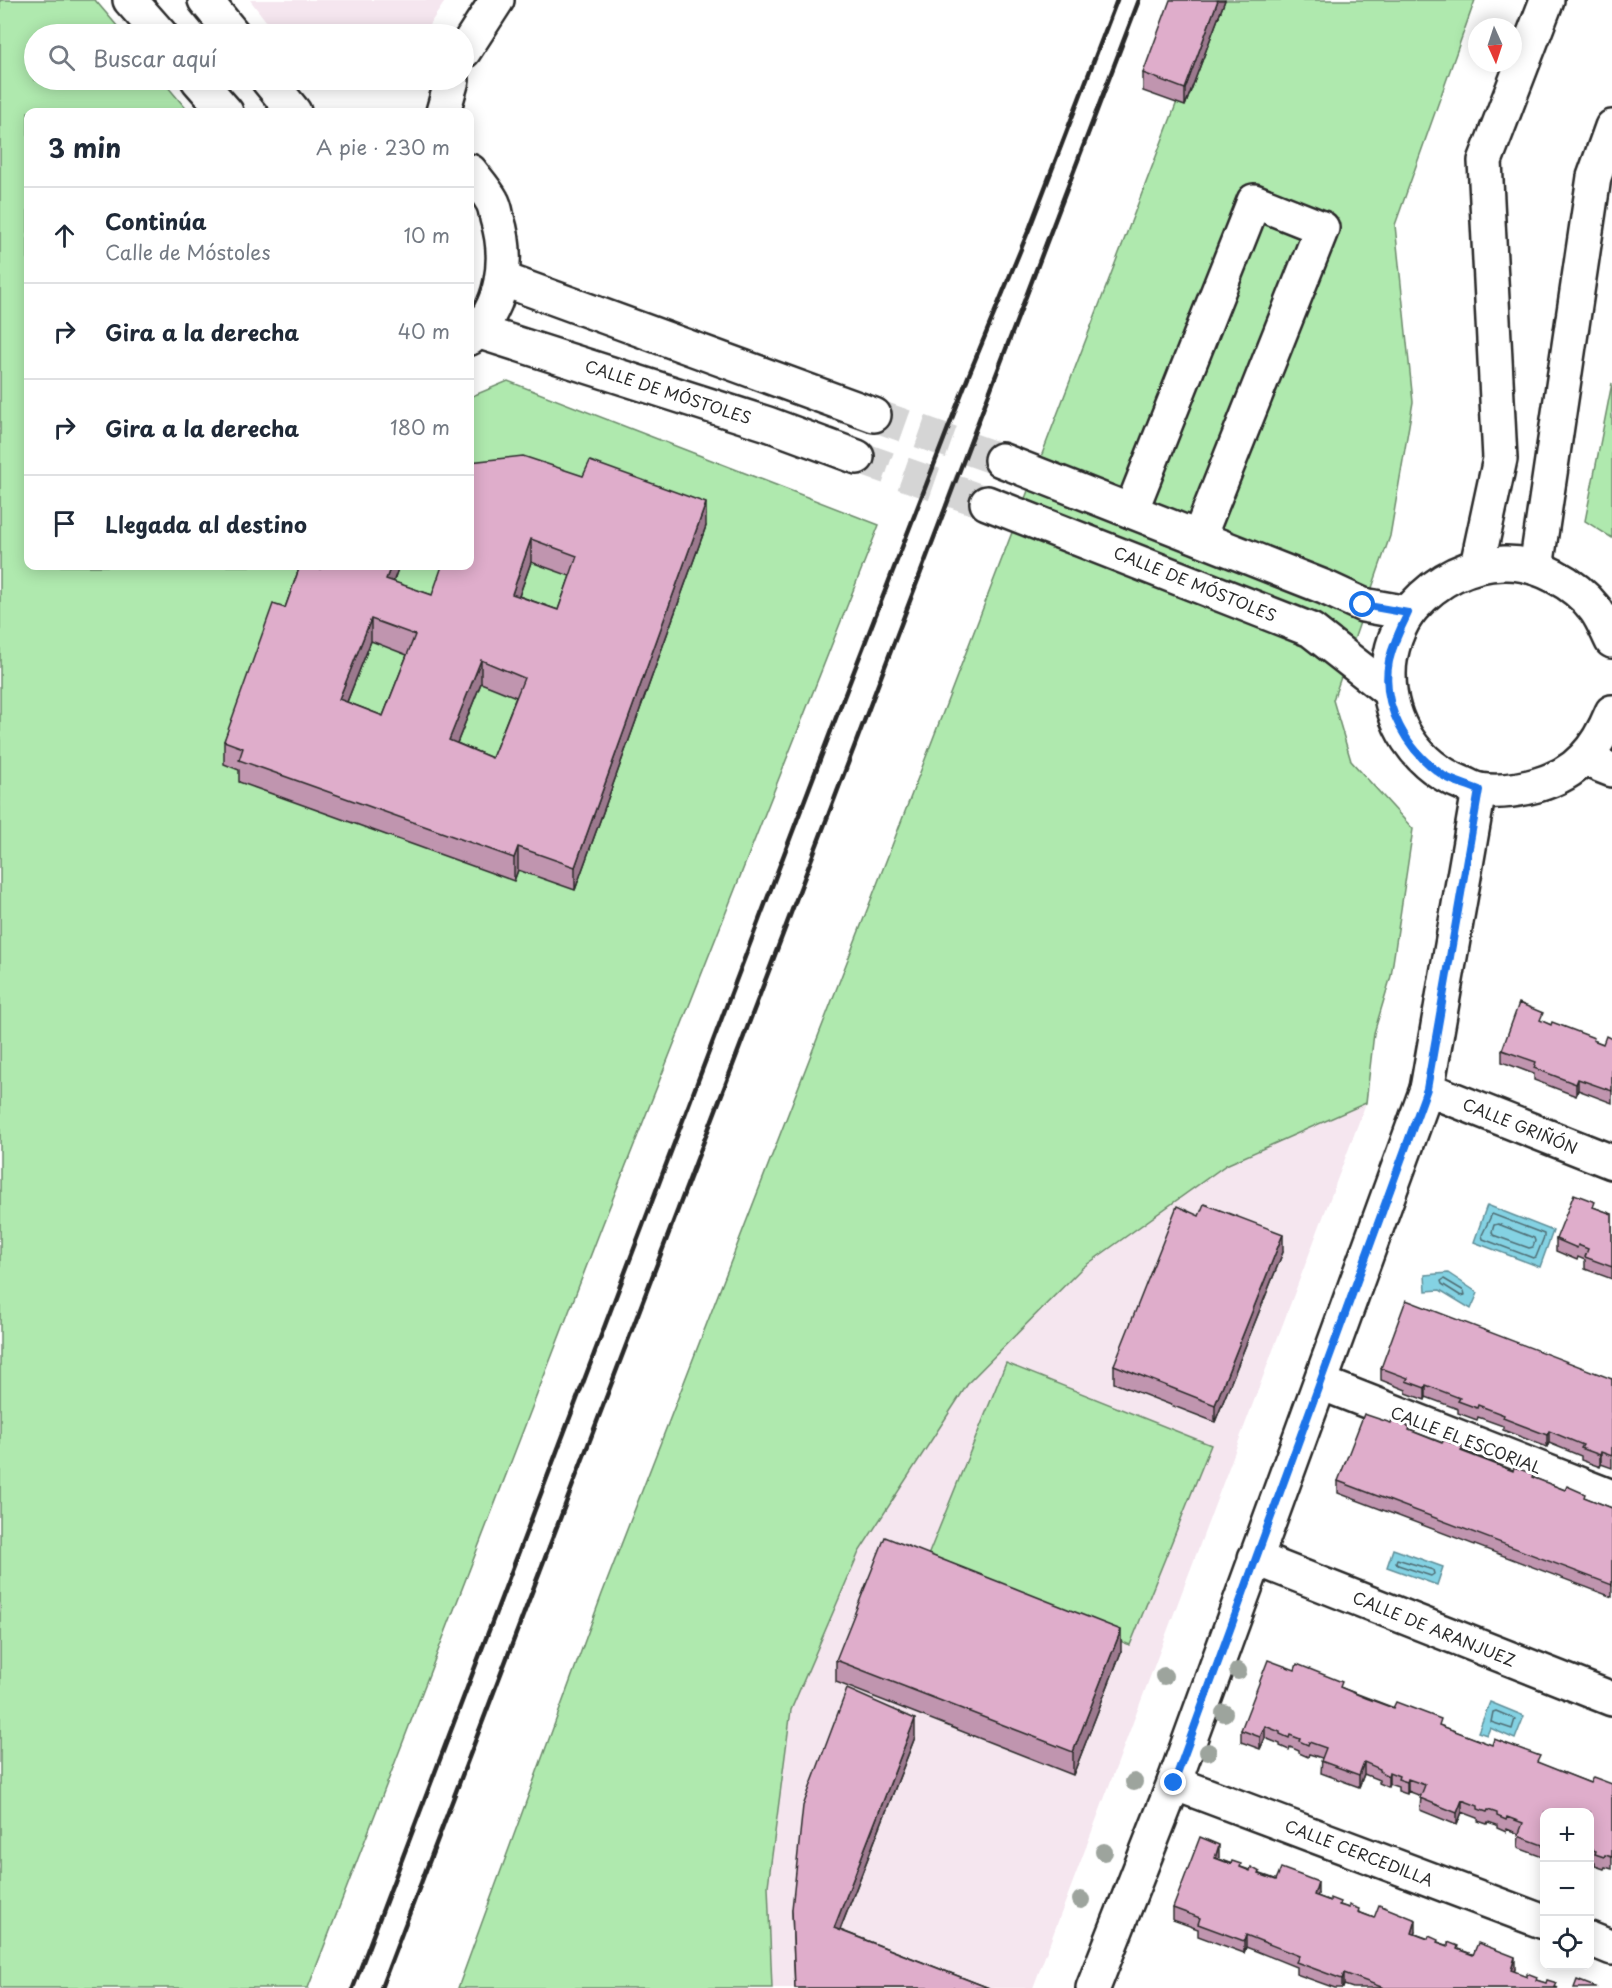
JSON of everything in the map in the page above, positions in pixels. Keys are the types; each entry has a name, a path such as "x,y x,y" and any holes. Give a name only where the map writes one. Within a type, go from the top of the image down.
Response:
{"street":[{"path":"130,0 151,24"},
{"path":"205,0 225,24"},
{"path":"474,36 497,0"},
{"path":"1477,566 1500,459 1485,161 1547,0"},
{"path":"207,90 222,108"},
{"path":"276,90 291,108"},
{"path":"444,108 449,90"},
{"path":"1536,568 1612,127"},
{"path":"474,176 492,201 504,239 502,279 493,307 474,333"},
{"path":"1131,511 1254,201 1322,228 1199,537"},
{"path":"502,279 874,415"},
{"name":"CALLE DE MÓSTOLES","path":"474,334 768,424 857,457"},
{"path":"1002,460 1324,587 1363,605 1408,613"},
{"name":"CALLE DE MÓSTOLES","path":"987,503 1311,630 1389,691"},
{"path":"1612,641 1595,609 1569,584 1536,568 1507,563 1477,566 1450,576 1427,592 1408,613 1395,638 1389,664 1389,691 1398,725 1418,755 1446,777 1479,790 1517,791 1598,765 1602,735 1612,712"},
{"path":"1093,1988 1174,1783 1427,1089 1479,790"},
{"name":"CALLE GRIÑÓN","path":"1427,1089 1612,1162"},
{"name":"CALLE EL ESCORIAL","path":"1321,1383 1612,1497"},
{"name":"CALLE DE ARANJUEZ","path":"1255,1558 1612,1699"},
{"name":"CALLE CERCEDILLA","path":"1174,1783 1540,1920"},
{"path":"1594,1941 1612,1948"}],"shaded area":[{"path":"250,0 446,0 430,24 268,24"},
{"path":"1366,1103 1033,1988 772,1988 768,1886 790,1710 859,1552 969,1382 1082,1268 1226,1165"}],"green space":[{"path":"0,0 95,0 115,24 24,24 24,90 170,90 186,108 24,108 24,570 474,570 474,395 508,381 879,525 602,1226 308,1988 0,1988"},
{"path":"1216,0 1475,0 1395,225 1413,402 1390,536 1333,700 1351,761 1413,829 1391,976 1374,1033 1366,1103 1226,1165 1082,1268 969,1382 859,1552 791,1710 768,1886 772,1988 458,1988 602,1594"},
{"path":"1612,383 1612,538 1585,521"},
{"path":"1006,1363 1211,1445 1130,1645 925,1563"}],"water":[{"path":"1487,1205 1553,1231 1540,1267 1474,1242"},
{"path":"1448,1273 1478,1293 1471,1309 1440,1290 1426,1291 1425,1275"},
{"path":"1393,1549 1443,1567 1437,1585 1387,1567"},
{"path":"1490,1702 1524,1716 1515,1739 1490,1728 1487,1735 1478,1732"}],"building":[{"path":"1170,0 1218,0 1185,89 1143,73"},
{"path":"523,456 583,476 590,461 706,503 575,867 518,847 514,858 239,760 243,748 224,741 273,604 285,608 299,570 389,570 386,579 432,595 441,570 474,570 474,462","holes":["531,539 577,556 558,610 512,594","371,619 415,635 383,716 339,699","481,660 524,678 492,758 449,740"]},
{"path":"1519,1003 1543,1013 1540,1020 1551,1025 1552,1022 1594,1038 1593,1040 1603,1044 1606,1036 1612,1039 1612,1091 1578,1079 1576,1084 1534,1068 1536,1062 1502,1050"},
{"path":"1574,1194 1595,1202 1593,1207 1612,1214 1612,1267 1585,1257 1588,1249 1578,1245 1577,1248 1556,1239"},
{"path":"1204,1204 1283,1234 1215,1405 1114,1365 1177,1206 1199,1216"},
{"path":"1406,1300 1612,1379 1612,1456 1601,1452 1600,1455 1581,1448 1583,1445 1549,1431 1547,1435 1503,1418 1504,1415 1478,1405 1477,1408 1458,1401 1460,1398 1426,1385 1425,1388 1406,1381 1408,1378 1381,1368"},
{"path":"1364,1414 1391,1423 1392,1420 1410,1427 1409,1430 1442,1443 1444,1440 1463,1447 1461,1451 1513,1471 1514,1467 1533,1474 1532,1477 1565,1490 1567,1486 1585,1494 1584,1497 1612,1508 1612,1585 1338,1481"},
{"path":"885,1537 1121,1630 1073,1752 836,1660"},
{"path":"1268,1660 1295,1670 1297,1664 1342,1682 1340,1687 1366,1698 1393,1708 1396,1702 1441,1719 1439,1725 1492,1745 1494,1739 1540,1756 1537,1762 1590,1783 1593,1777 1612,1784 1612,1857 1595,1854 1594,1808 1540,1808 1540,1844 1518,1836 1523,1823 1507,1817 1506,1820 1497,1816 1497,1813 1478,1809 1478,1806 1462,1800 1457,1813 1420,1798 1425,1785 1408,1779 1407,1782 1398,1779 1399,1776 1389,1772 1388,1776 1379,1771 1380,1769 1364,1762 1359,1775 1321,1761 1326,1748 1309,1742 1308,1745 1299,1741 1300,1739 1290,1735 1289,1738 1265,1726 1260,1737 1241,1730"},
{"path":"847,1689 915,1719 834,1928 989,1988 795,1988 792,1909 803,1806"},
{"path":"1200,1837 1219,1845 1215,1858 1231,1864 1232,1861 1241,1864 1240,1867 1250,1871 1251,1867 1260,1872 1259,1874 1276,1880 1281,1868 1300,1875 1318,1882 1314,1895 1330,1901 1330,1898 1340,1902 1339,1905 1349,1908 1349,1905 1359,1909 1358,1912 1374,1918 1379,1905 1416,1920 1412,1933 1428,1939 1429,1936 1448,1946 1448,1942 1458,1946 1457,1949 1473,1955 1478,1943 1497,1950 1515,1957 1511,1970 1527,1976 1527,1973 1537,1977 1536,1980 1546,1983 1547,1980 1557,1983 1555,1987 1558,1988 1384,1988 1344,1973 1342,1979 1296,1962 1299,1956 1246,1935 1244,1941 1198,1924 1200,1918 1173,1908"},
{"path":"1577,1980 1595,1987 1597,1988 1574,1988"}],"tunnel":[{"path":"874,415 1001,460"},
{"path":"857,457 987,503"}],"railway":[{"path":"353,1988 832,728 1117,0"},
{"path":"381,1988 1139,0"}],"route":[{"path":"1174,1783 1427,1089 1479,790 1446,777 1418,755 1398,725 1389,691 1389,664 1395,638 1408,613 1363,605"}]}
